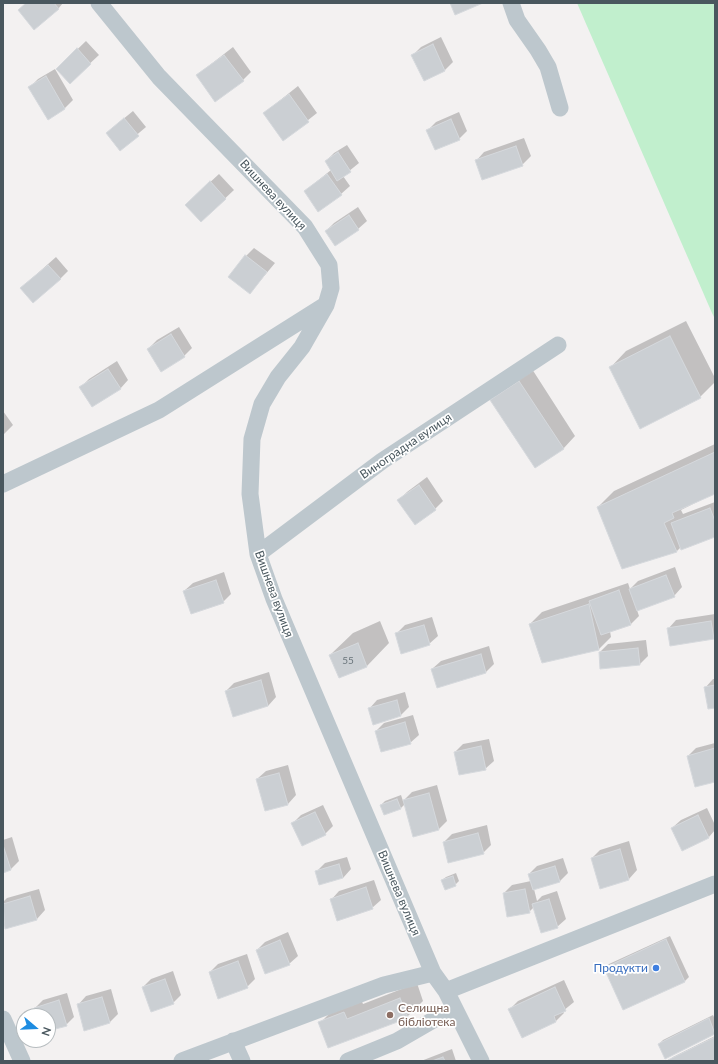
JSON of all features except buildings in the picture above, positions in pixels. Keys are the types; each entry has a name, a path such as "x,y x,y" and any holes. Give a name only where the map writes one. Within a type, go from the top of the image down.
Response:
{"street":[{"name":"Вишнева вулиця","path":"99,3 159,77 305,227 329,265 331,288 326,305 302,347 278,377 262,404 252,440 250,494 258,554 274,598 433,973 446,991 481,1061"},
{"path":"511,3 517,20 548,67 560,108"},
{"path":"3,484 160,410 326,305"},
{"name":"Виноградна вулиця","path":"258,554 382,461 558,345"},
{"path":"446,991 715,884"},
{"path":"182,1061 384,985 433,973"},
{"path":"348,1061 397,1041 454,1008"},
{"path":"3,1019 22,1061"},
{"path":"233,1042 242,1061"}],"green space":[{"path":"577,3 715,3 715,319 712,313"}],"place":[{"name":"Продукти","path":"656,968"},
{"name":"Селищна бібліотека","path":"390,1015"}]}
